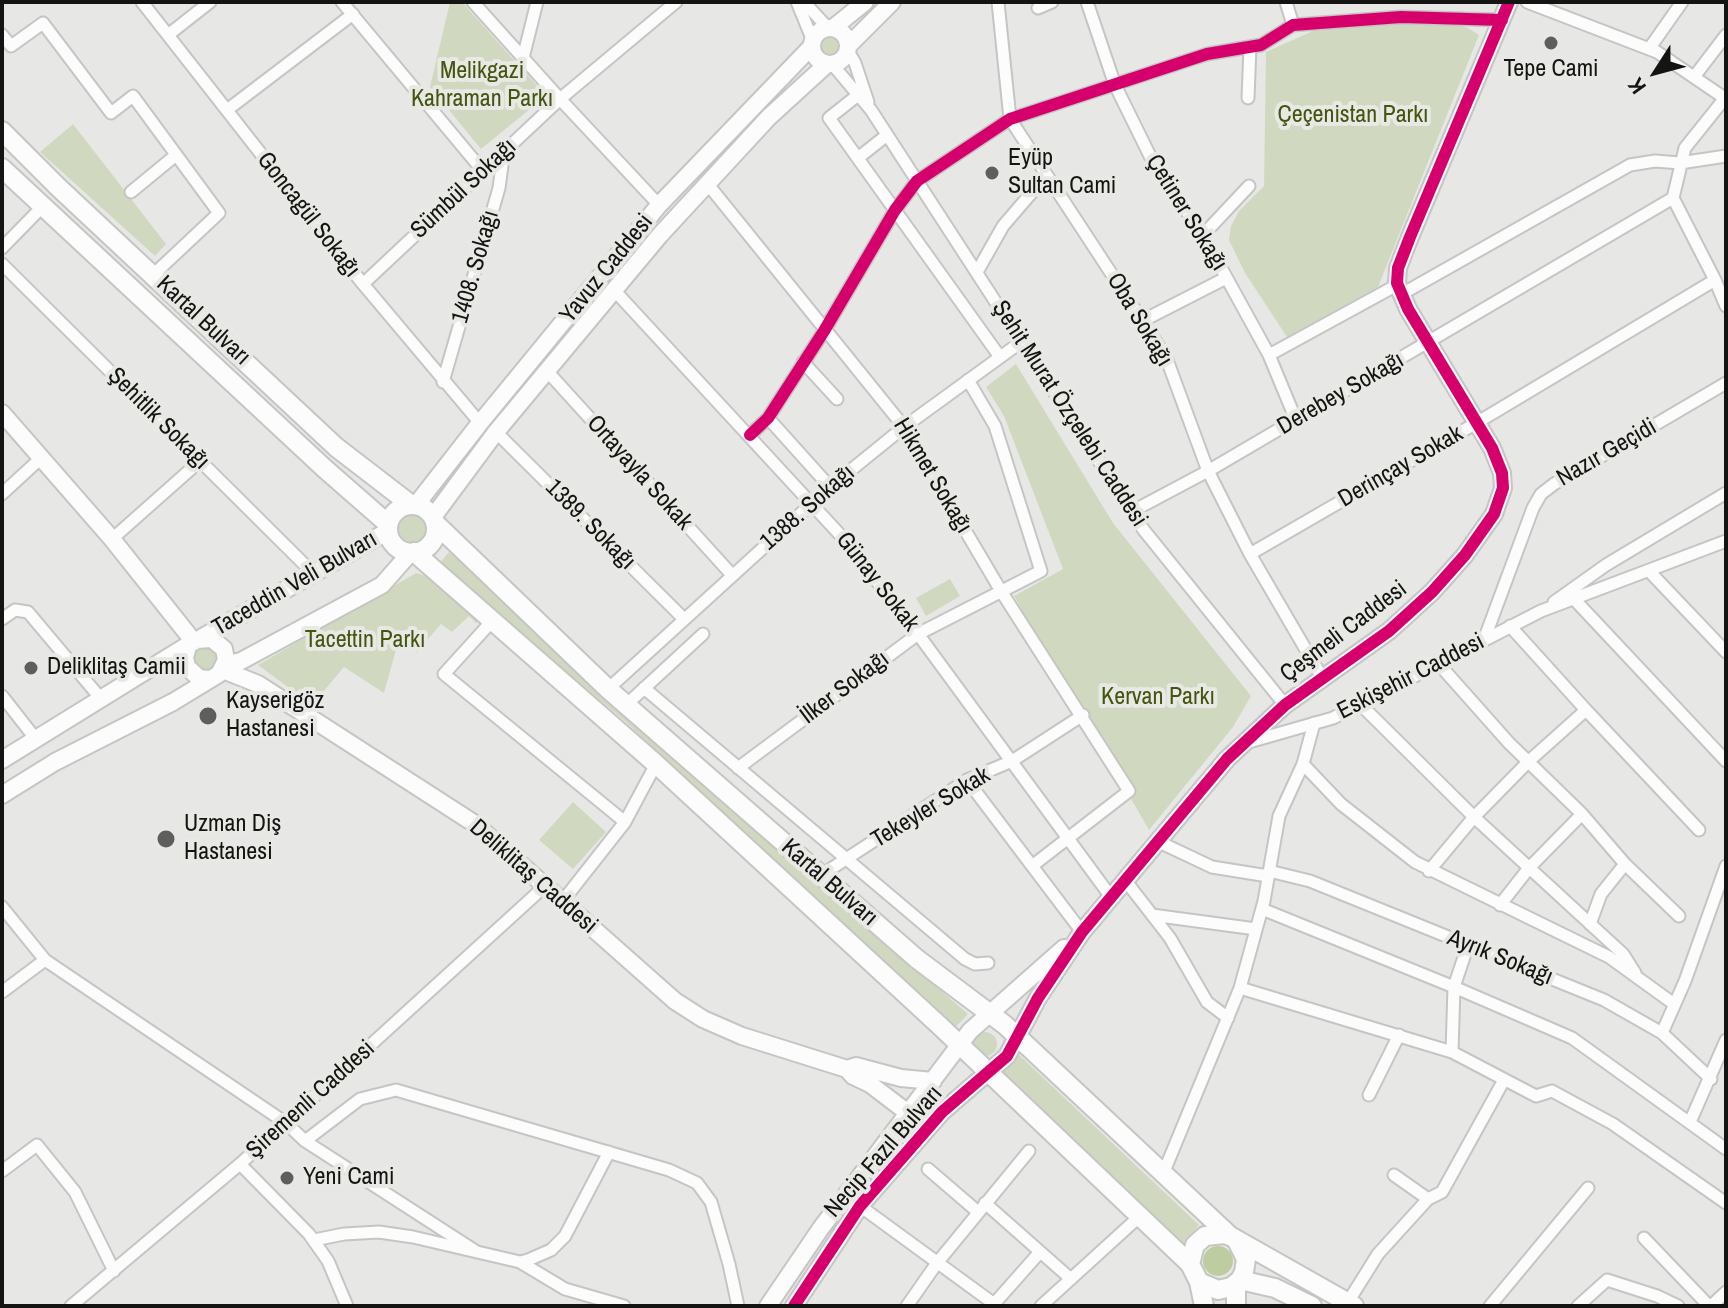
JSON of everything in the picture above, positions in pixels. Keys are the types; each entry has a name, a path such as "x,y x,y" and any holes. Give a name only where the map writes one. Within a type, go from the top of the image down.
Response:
{"main road":[{"name":"Kartal Bulvarı","path":"2,131 336,447 413,505"},
{"name":"Kartal Bulvarı","path":"2,168 388,528"},
{"path":"413,505 427,510 434,520 436,533 431,544 412,552 397,547 388,528 394,513 413,505"},
{"name":"Kartal Bulvarı","path":"434,520 608,689 917,959 1017,1036 1233,1238 1351,1304"},
{"name":"Kartal Bulvarı","path":"412,552 656,764 1190,1264"},
{"path":"1204,1306 1199,1282 1190,1264 1192,1251 1200,1240 1212,1234 1233,1238 1246,1259 1244,1272 1238,1281 1236,1306"},
{"path":"1199,1282 1218,1290 1238,1281 1275,1288 1312,1306"}],"street":[{"name":"Goncagül Sokağı","path":"142,2 363,284 480,423"},
{"path":"168,35 210,2"},
{"path":"342,2 483,171"},
{"path":"473,2 659,205"},
{"path":"523,58 537,2"},
{"name":"Sümbül Sokağı","path":"363,284 560,99 676,2"},
{"path":"797,2 815,55 829,64 840,61 892,2"},
{"path":"804,2 830,28 846,36 848,49"},
{"path":"812,43 818,32 830,28 865,2"},
{"name":"Oba Sokağı","path":"998,2 1010,119 1166,357 1208,471 1250,554 1323,679"},
{"path":"1038,8 1052,2"},
{"name":"Çetiner Sokağı","path":"1087,2 1115,85 1154,164 1203,235 1269,355 1296,420"},
{"path":"1286,2 1293,25"},
{"path":"1398,290 1398,268 1509,2"},
{"path":"1649,49 1682,2"},
{"path":"1532,3 1649,49 1725,99 1685,148 1673,198 1726,306"},
{"path":"227,110 353,14"},
{"path":"750,435 768,418 824,331 895,210 917,181 1010,119 1207,54 1261,45 1293,25 1401,17 1502,20"},
{"path":"2,35 11,46 43,23 111,113 133,96 219,213 153,275"},
{"path":"1694,77 1726,35"},
{"name":"Yavuz Caddesi","path":"413,505 659,205 812,43"},
{"path":"1248,98 1250,47"},
{"name":"Şehit Murat Özçelebi Caddesi","path":"848,49 871,110"},
{"name":"Yavuz Caddesi","path":"434,520 496,432 706,182 769,117 829,64"},
{"name":"Şehit Murat Özçelebi Caddesi","path":"829,64 871,110 1131,512 1285,705"},
{"path":"858,95 829,118 1000,357"},
{"path":"858,158 887,135"},
{"name":"1408. Sokağı","path":"443,382 499,188 504,151"},
{"path":"131,192 176,155"},
{"path":"1269,355 1398,290 1630,165 1655,161 1680,163 1726,156"},
{"path":"977,272 1003,226 1046,176"},
{"name":"Hikmet Sokağı","path":"706,182 904,427 1001,591 1129,791 1067,837"},
{"path":"1203,235 1249,186"},
{"name":"Derebey Sokağı","path":"1131,512 1429,343 1673,198"},
{"path":"2,248 43,206"},
{"name":"Şehitlik Sokağı","path":"2,264 314,574"},
{"path":"1142,321 1226,278"},
{"name":"Derinçay Sokak","path":"1250,554 1715,280"},
{"name":"Günay Sokak","path":"614,290 812,502 918,634 1111,897"},
{"name":"Çeşmeli Caddesi","path":"1017,1036 1082,932 1241,744 1285,705 1389,631 1432,592 1465,555 1494,514 1503,488 1502,473 1478,422 1398,290"},
{"name":"1388. Sokağı","path":"608,689 812,502 904,427 1021,342"},
{"path":"803,362 837,399"},
{"name":"Ortayayla Sokak","path":"547,371 732,575"},
{"name":"İlker Sokağı","path":"738,768 918,634 1041,571 995,426 968,380"},
{"name":"Nazır Geçidi","path":"1484,640 1541,494 1726,383"},
{"path":"2,413 112,539 195,642"},
{"path":"768,418 830,487"},
{"name":"1389. Sokağı","path":"496,432 683,618"},
{"path":"2,494 41,458"},
{"path":"112,539 200,461"},
{"path":"1541,611 1606,565 1726,493"},
{"name":"Taceddin Veli Bulvarı","path":"2,760 388,528"},
{"name":"Eskişehir Caddesi","path":"1163,1174 1240,988 1262,909 1279,816 1303,764 1314,723 1333,718 1541,611 1726,541"},
{"name":"Taceddin Veli Bulvarı","path":"2,795 55,762 173,702 219,671 382,585 412,552"},
{"path":"1649,571 1726,652"},
{"path":"1574,599 1726,761"},
{"path":"2,619 15,610 28,612 102,700"},
{"path":"493,620 444,674 625,822"},
{"path":"1510,626 1699,830"},
{"path":"626,705 703,634"},
{"path":"212,639 221,645 226,654 219,671 194,675 187,667 185,657 195,642 212,639"},
{"path":"1437,662 1498,731 1679,916"},
{"name":"Deliklitaş Caddesi","path":"219,671 258,684 467,819 689,1010 742,1036 847,1069 908,1113"},
{"path":"644,688 965,959 975,964 988,963"},
{"path":"2,696 35,738"},
{"path":"1359,703 1474,817 1628,960 1636,976"},
{"path":"1429,871 1474,817 1529,761 1586,710"},
{"name":"Tekeyler Sokak","path":"820,876 967,780 1012,761 1083,715"},
{"path":"1241,744 1314,723"},
{"path":"562,902 625,822 656,764"},
{"path":"1303,764 1341,804 1398,851 1429,871 1609,957 1674,1004"},
{"path":"967,780 1082,932"},
{"path":"1500,905 1529,868 1582,814"},
{"path":"1032,866 1067,837"},
{"name":"Ayrık Sokağı","path":"1157,841 1212,867 1310,881 1604,1000 1662,1033 1711,1079"},
{"path":"1590,924 1601,894 1625,864"},
{"path":"1662,1033 1726,866"},
{"path":"1125,880 1170,938 1207,1002 1228,1018"},
{"name":"Şiremenli Caddesi","path":"71,1306 240,1164 545,886"},
{"path":"2,907 45,960 286,1123 305,1141 477,1252"},
{"path":"1262,909 1572,1038 1726,1149"},
{"path":"1152,915 1256,929"},
{"name":"Çeşmeli Caddesi","path":"990,1013 1082,932"},
{"path":"1452,1052 1454,987 1468,945"},
{"path":"2,992 45,960"},
{"path":"1240,988 1452,1052 1536,1096 1552,1091 1597,1115 1726,1203"},
{"name":"Necip Fazıl Bulvarı","path":"768,1306 821,1228 970,1031 990,1013"},
{"path":"1369,1095 1399,1035"},
{"name":"Necip Fazıl Bulvarı","path":"794,1306 860,1206 942,1112 1010,1052 1017,1036"},
{"path":"1690,1122 1725,1046"},
{"name":"Deliklitaş Caddesi","path":"847,1069 856,1066 901,1078 933,1081"},
{"path":"1351,1304 1378,1254 1428,1199 1442,1192 1504,1080"},
{"path":"305,1141 360,1099 396,1090 669,1170 702,1187 711,1202 738,1306"},
{"path":"2,1171 37,1145 81,1202 114,1271"},
{"path":"907,1306 937,1263 1029,1151"},
{"path":"520,1262 544,1254 565,1236 609,1152"},
{"path":"240,1164 314,1240 332,1270 347,1306"},
{"path":"928,1169 982,1207 1071,1279"},
{"path":"1394,1175 1428,1199"},
{"path":"1490,1306 1588,1188"},
{"path":"860,1206 995,1305 1040,1252"},
{"path":"1041,1306 1140,1216"},
{"path":"314,1240 379,1232 413,1237 520,1262 565,1289 624,1306"},
{"path":"1644,1238 1710,1306 1726,1292"},
{"path":"1578,1306 1607,1280 1678,1306"}],"green space":[{"name":"Melikgazi Kahraman Parkı","path":"450,2 462,2 546,96 481,149 430,87"},
{"name":"Çeçenistan Parkı","path":"1390,24 1455,24 1479,35 1378,287 1287,337 1245,273 1229,240 1231,226 1239,211 1264,186 1266,52 1313,31"},
{"path":"829,33 837,36 840,44 837,52 829,55 821,52 818,44 821,36"},
{"path":"73,124 166,244 155,256 40,152"},
{"name":"Kervan Parkı","path":"1016,364 1113,523 1251,696 1233,727 1149,830 1014,596 1063,569 1004,416 986,387"},
{"path":"412,512 424,517 429,529 424,541 412,546 400,541 395,529 400,517"},
{"path":"449,552 534,622 631,719 759,834 968,1014 951,1032 626,722 439,564"},
{"name":"Tacettin Parkı","path":"416,573 432,578 483,615 476,623 469,616 452,632 441,624 417,652 399,639 384,693 344,667 312,705 258,665"},
{"path":"950,579 960,596 926,616 916,598"},
{"path":"205,645 214,649 218,658 214,667 205,671 196,667 192,658 196,649"},
{"path":"573,802 606,832 573,869 539,840"},
{"path":"985,1032 996,1039 997,1044 990,1055 985,1056 974,1049 973,1044 980,1033"},
{"path":"1016,1052 1199,1225 1181,1246 998,1074"}],"shaded area":[{"path":"1218,1246 1229,1250 1233,1261 1229,1272 1218,1276 1207,1272 1203,1261 1207,1250"}],"cycle path":[{"path":"794,1306 860,1206 942,1112 1007,1056 1038,998 1082,932 1227,759 1285,705 1389,631 1432,592 1465,555 1494,514 1503,488 1502,473 1492,448 1408,309 1397,283 1398,268 1410,237 1509,2"},
{"path":"750,435 768,418 824,331 895,210 917,181 1010,119 1207,54 1261,45 1293,25 1401,17 1502,20"}],"place":[{"name":"Tepe Cami","path":"1551,43"},
{"name":"Eyüp Sultan Cami","path":"992,173"},
{"name":"Deliklitaş Camii","path":"31,668"},
{"name":"Kayserigöz Hastanesi","path":"208,716"},
{"name":"Uzman Diş Hastanesi","path":"166,839"},
{"name":"Yeni Cami","path":"287,1178"}]}
